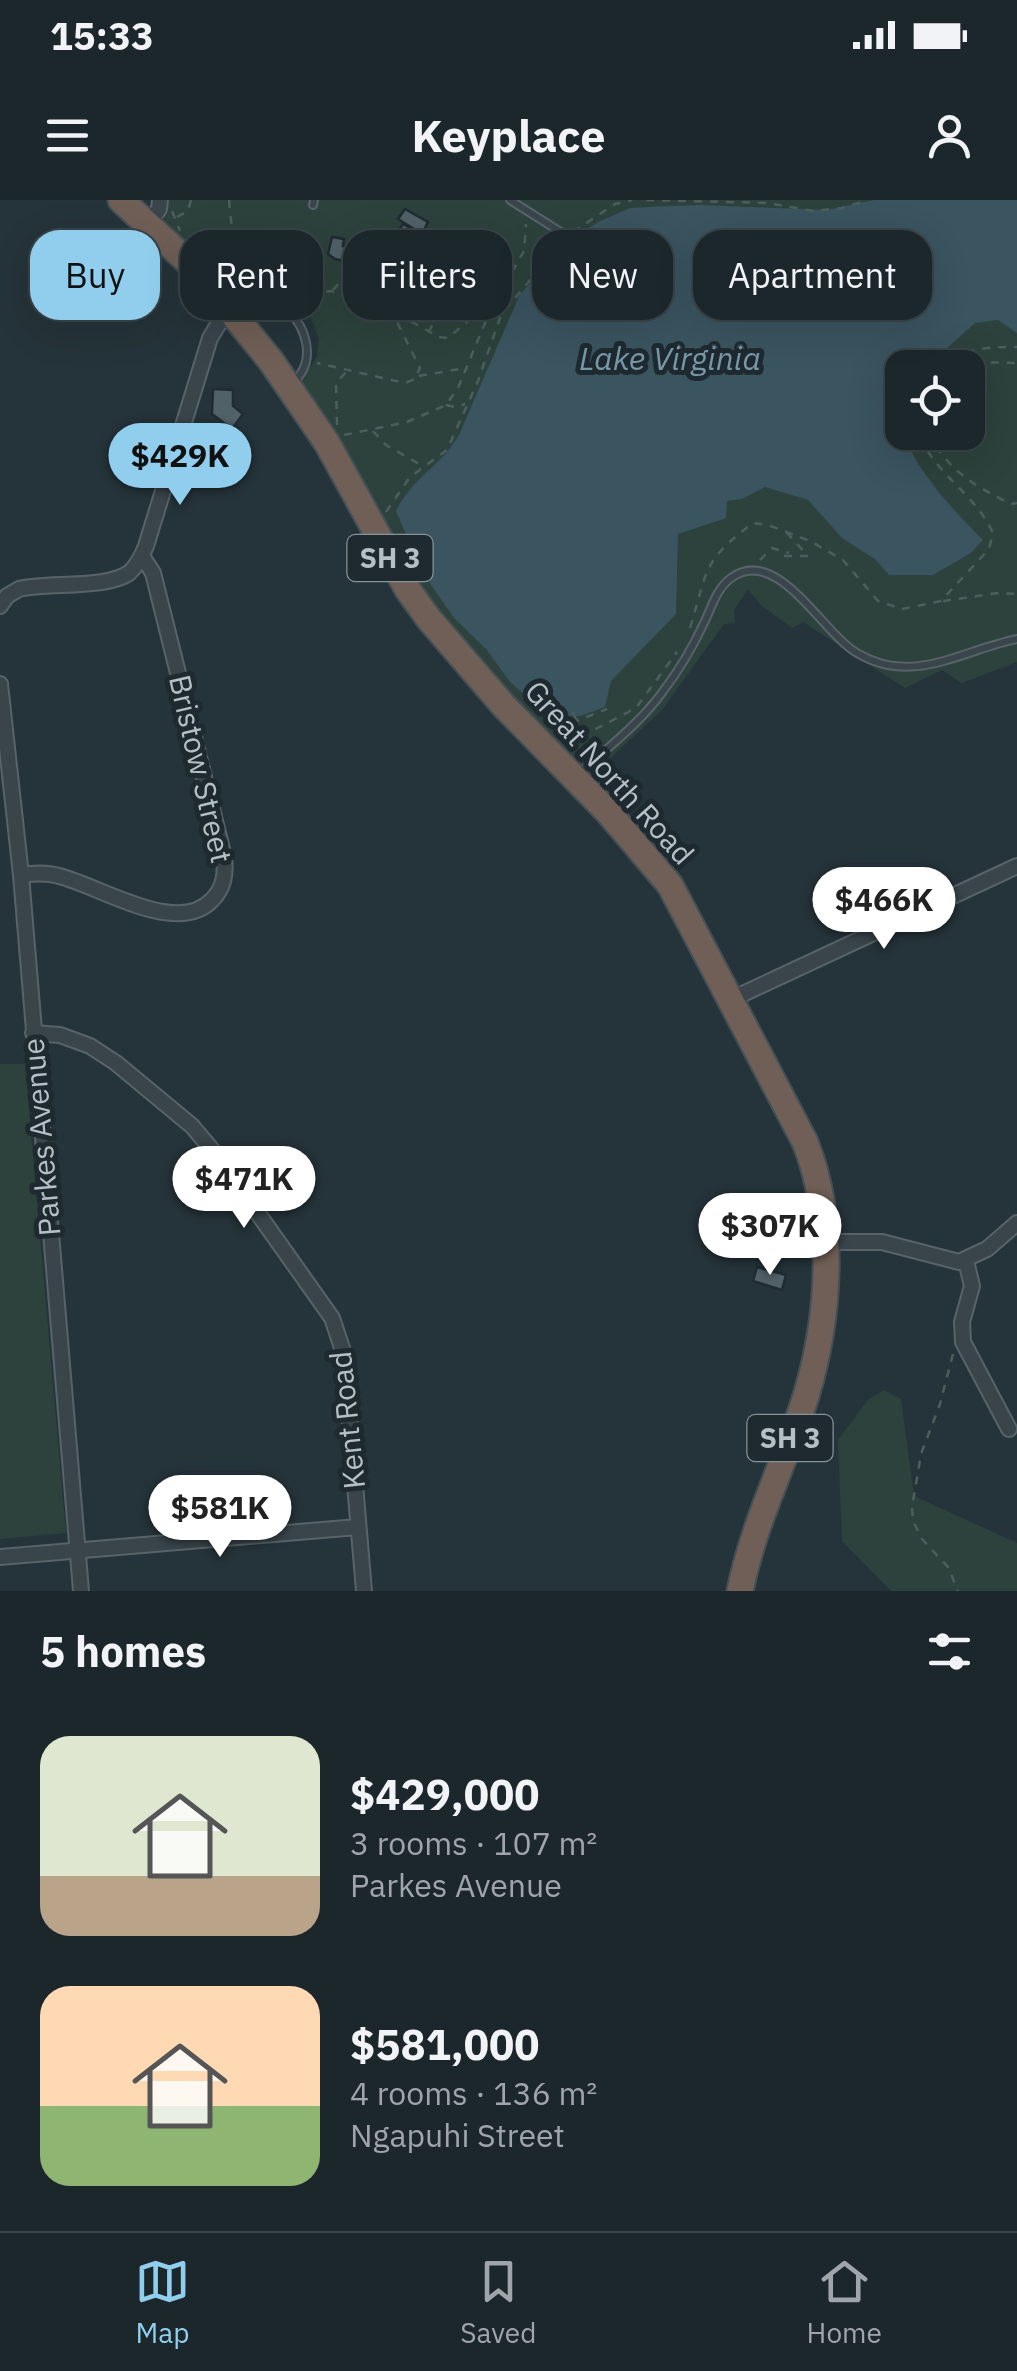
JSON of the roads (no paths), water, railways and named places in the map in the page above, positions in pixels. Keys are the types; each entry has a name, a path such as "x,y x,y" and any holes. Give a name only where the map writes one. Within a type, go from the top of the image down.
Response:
{"highway":[{"name":"Great North Road","path":"121,200 180,254"},
{"name":"Great North Road","path":"253,320 295,376 418,606 504,706 670,884 812,1159 825,1212 820,1322 806,1394 759,1515 739,1591"}],"street":[{"path":"148,224 165,204"},
{"path":"2,597 25,587 130,572 142,556 210,338 225,320"},
{"name":"Bristow Street","path":"20,874 56,875 174,915 196,912 206,905 224,879 224,858 153,573 142,556"},
{"name":"Parkes Avenue","path":"0,684 6,797 20,874 81,1591"},
{"path":"732,999 1017,866"},
{"name":"Kent Road","path":"33,1033 60,1035 90,1046 192,1126 332,1318 344,1354 364,1591"},
{"path":"825,1242 882,1242 942,1260 966,1261 1017,1223"},
{"path":"966,1261 972,1286 962,1334 1009,1430"},
{"path":"0,1557 358,1527"}],"lane":[{"path":"510,200 557,230"},
{"path":"295,376 306,345 302,325 297,320"},
{"path":"574,778 659,697 704,624 714,597 730,578 758,570 778,578 793,589 828,632 856,653 893,669 914,668 1017,639"}],"water":[{"name":"Lake Virginia","path":"874,200 1017,200 1017,333 998,320 975,323 945,350 885,350 885,450 910,450 933,484 983,540 971,553 933,575 889,575 875,559 842,538 808,500 765,487 742,499 727,501 726,518 678,534 676,614 611,681 605,707 580,716 549,716 510,682 486,649 454,618 422,572 396,511 403,498 459,435 520,294 532,282 532,320 673,320 673,230 586,230 630,208 700,205 827,210"}]}
